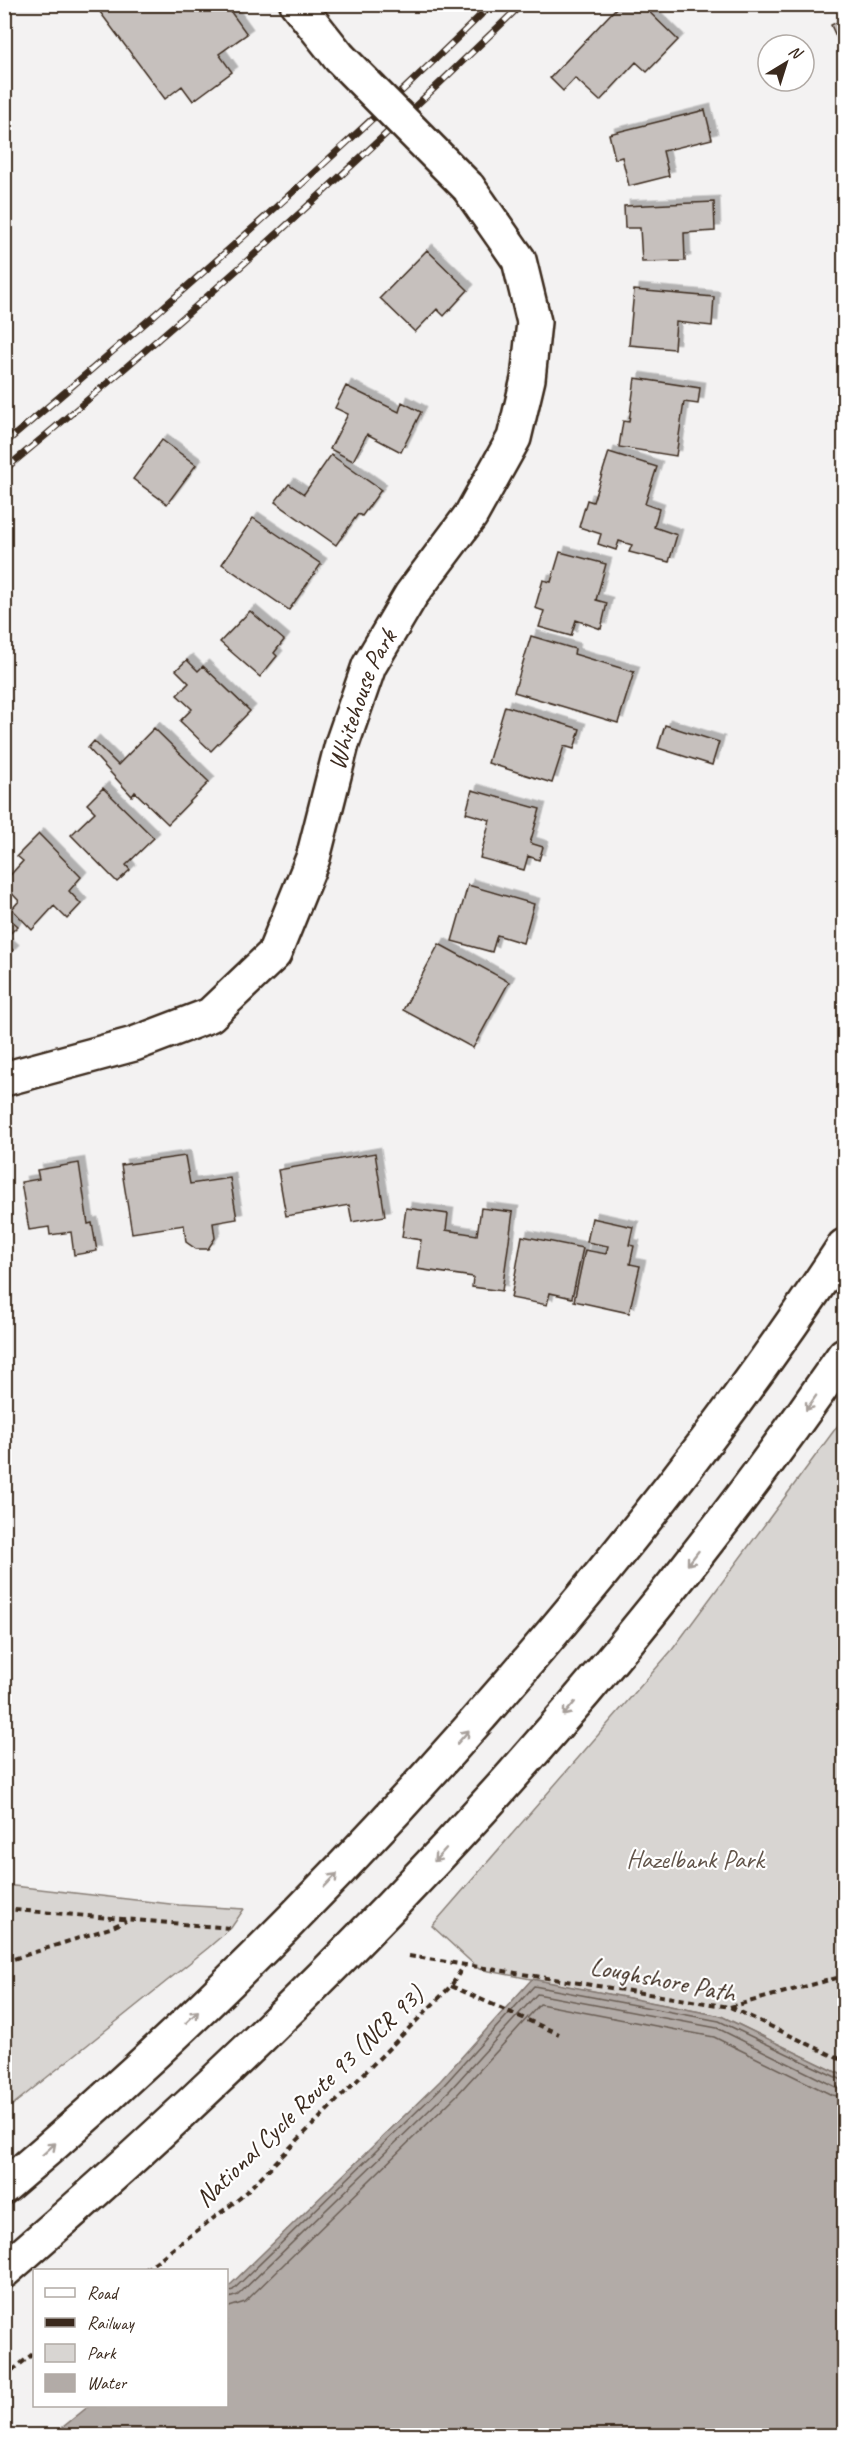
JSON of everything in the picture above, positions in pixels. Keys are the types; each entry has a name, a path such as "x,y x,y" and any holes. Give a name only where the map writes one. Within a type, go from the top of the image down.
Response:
{"main road":[{"name":"Whitehouse Park","path":"4,1080 134,1044 210,1016 274,954 313,858 342,744 369,666 411,595 471,515 514,438 528,379 534,322 519,260 468,187 339,57 297,4"},
{"path":"4,2187 162,2047 315,1897 418,1788 557,1628 657,1505 777,1345 844,1246"},
{"path":"4,2271 222,2077 425,1872 555,1726 648,1616 797,1424 844,1355"}],"path":[{"path":"4,1909 231,1928"},
{"path":"4,1962 110,1928 128,1920"},
{"name":"Loughshore Path","path":"409,1956 730,2007 844,2061"},
{"name":"National Cycle Route 93 (NCR 93)","path":"147,2269 240,2198 451,1986 465,1964"},
{"path":"730,2007 844,1976"},
{"path":"451,1986 559,2034"},
{"path":"4,2377 33,2354"}],"green space":[{"name":"Hazelbank Park","path":"844,1417 844,2076 721,2016 479,1969 432,1926 672,1650"},
{"path":"5,1885 179,1905 244,1909 231,1928 208,1948 5,2111"}],"water":[{"path":"532,1979 721,2016 844,2076 844,2435 53,2435 88,2407 228,2407 228,2287 440,2081"}],"building":[{"path":"94,4 225,4 247,34 219,54 232,72 193,101 182,86 165,99"},
{"path":"620,4 641,4 678,40 647,72 636,62 600,101 575,78 563,91 550,78"},
{"path":"844,19 844,54 831,25"},
{"path":"705,110 712,139 663,151 669,176 629,186 622,157 615,159 609,134"},
{"path":"714,202 715,231 684,233 685,261 642,262 640,228 625,228 624,206"},
{"path":"427,250 468,290 444,316 437,309 415,332 380,298"},
{"path":"634,290 714,297 712,326 676,322 674,349 629,345"},
{"path":"635,378 700,388 698,404 684,402 676,456 619,447 623,421 629,422"},
{"path":"346,386 399,412 402,402 421,412 401,452 367,434 353,461 330,449 348,414 335,408"},
{"path":"162,440 196,465 167,504 133,479"},
{"path":"609,452 657,467 645,504 659,509 654,527 677,535 669,562 629,552 632,545 619,541 616,550 598,544 601,534 579,527 587,500 593,502"},
{"path":"331,455 381,490 362,516 358,514 336,545 275,502 289,484 304,494"},
{"path":"253,518 321,564 289,610 222,564"},
{"path":"560,552 606,564 596,600 607,603 601,629 576,620 571,636 539,627 544,611 535,608 543,580 551,582"},
{"path":"250,611 284,640 274,653 277,656 260,677 220,642"},
{"path":"531,636 575,649 574,654 634,672 618,723 514,692"},
{"path":"187,660 198,671 203,666 250,711 211,751 180,721 192,709 177,695 189,683 176,670"},
{"path":"505,706 580,729 574,749 564,746 552,783 488,763"},
{"path":"665,725 719,742 712,765 658,748"},
{"path":"154,728 209,782 168,824 135,792 132,796 88,748 94,741 118,765"},
{"path":"103,788 154,838 126,865 130,870 117,882 71,835 95,812 87,804"},
{"path":"472,790 540,809 530,843 543,847 539,860 528,856 524,870 480,858 490,820 466,813"},
{"path":"39,834 81,877 69,891 81,904 67,919 54,906 32,930 12,909 19,901 4,885 4,882 23,861 17,856"},
{"path":"468,885 534,904 523,943 497,935 492,952 452,941"},
{"path":"4,914 18,926 4,939"},
{"path":"4,942 13,950 4,959"},
{"path":"439,944 509,982 473,1048 403,1010"},
{"path":"375,1153 385,1216 352,1222 349,1205 286,1216 278,1170"},
{"path":"185,1156 190,1184 230,1178 237,1219 213,1223 215,1238 208,1249 196,1249 186,1242 184,1225 132,1233 121,1165"},
{"path":"79,1163 88,1224 92,1223 97,1251 74,1255 71,1232 50,1235 49,1227 29,1230 21,1182 39,1179 37,1170"},
{"path":"406,1208 448,1214 446,1230 477,1235 481,1208 513,1212 502,1291 472,1287 473,1277 417,1269 421,1240 402,1237"},
{"path":"592,1218 633,1227 629,1245 634,1246 630,1264 640,1266 629,1313 574,1301 585,1250 606,1254 608,1246 587,1242"},
{"path":"522,1236 583,1248 572,1298 550,1293 547,1305 511,1298"}],"railway":[{"path":"4,444 252,229 492,4"},
{"path":"4,470 137,358 268,242 522,4"}]}
